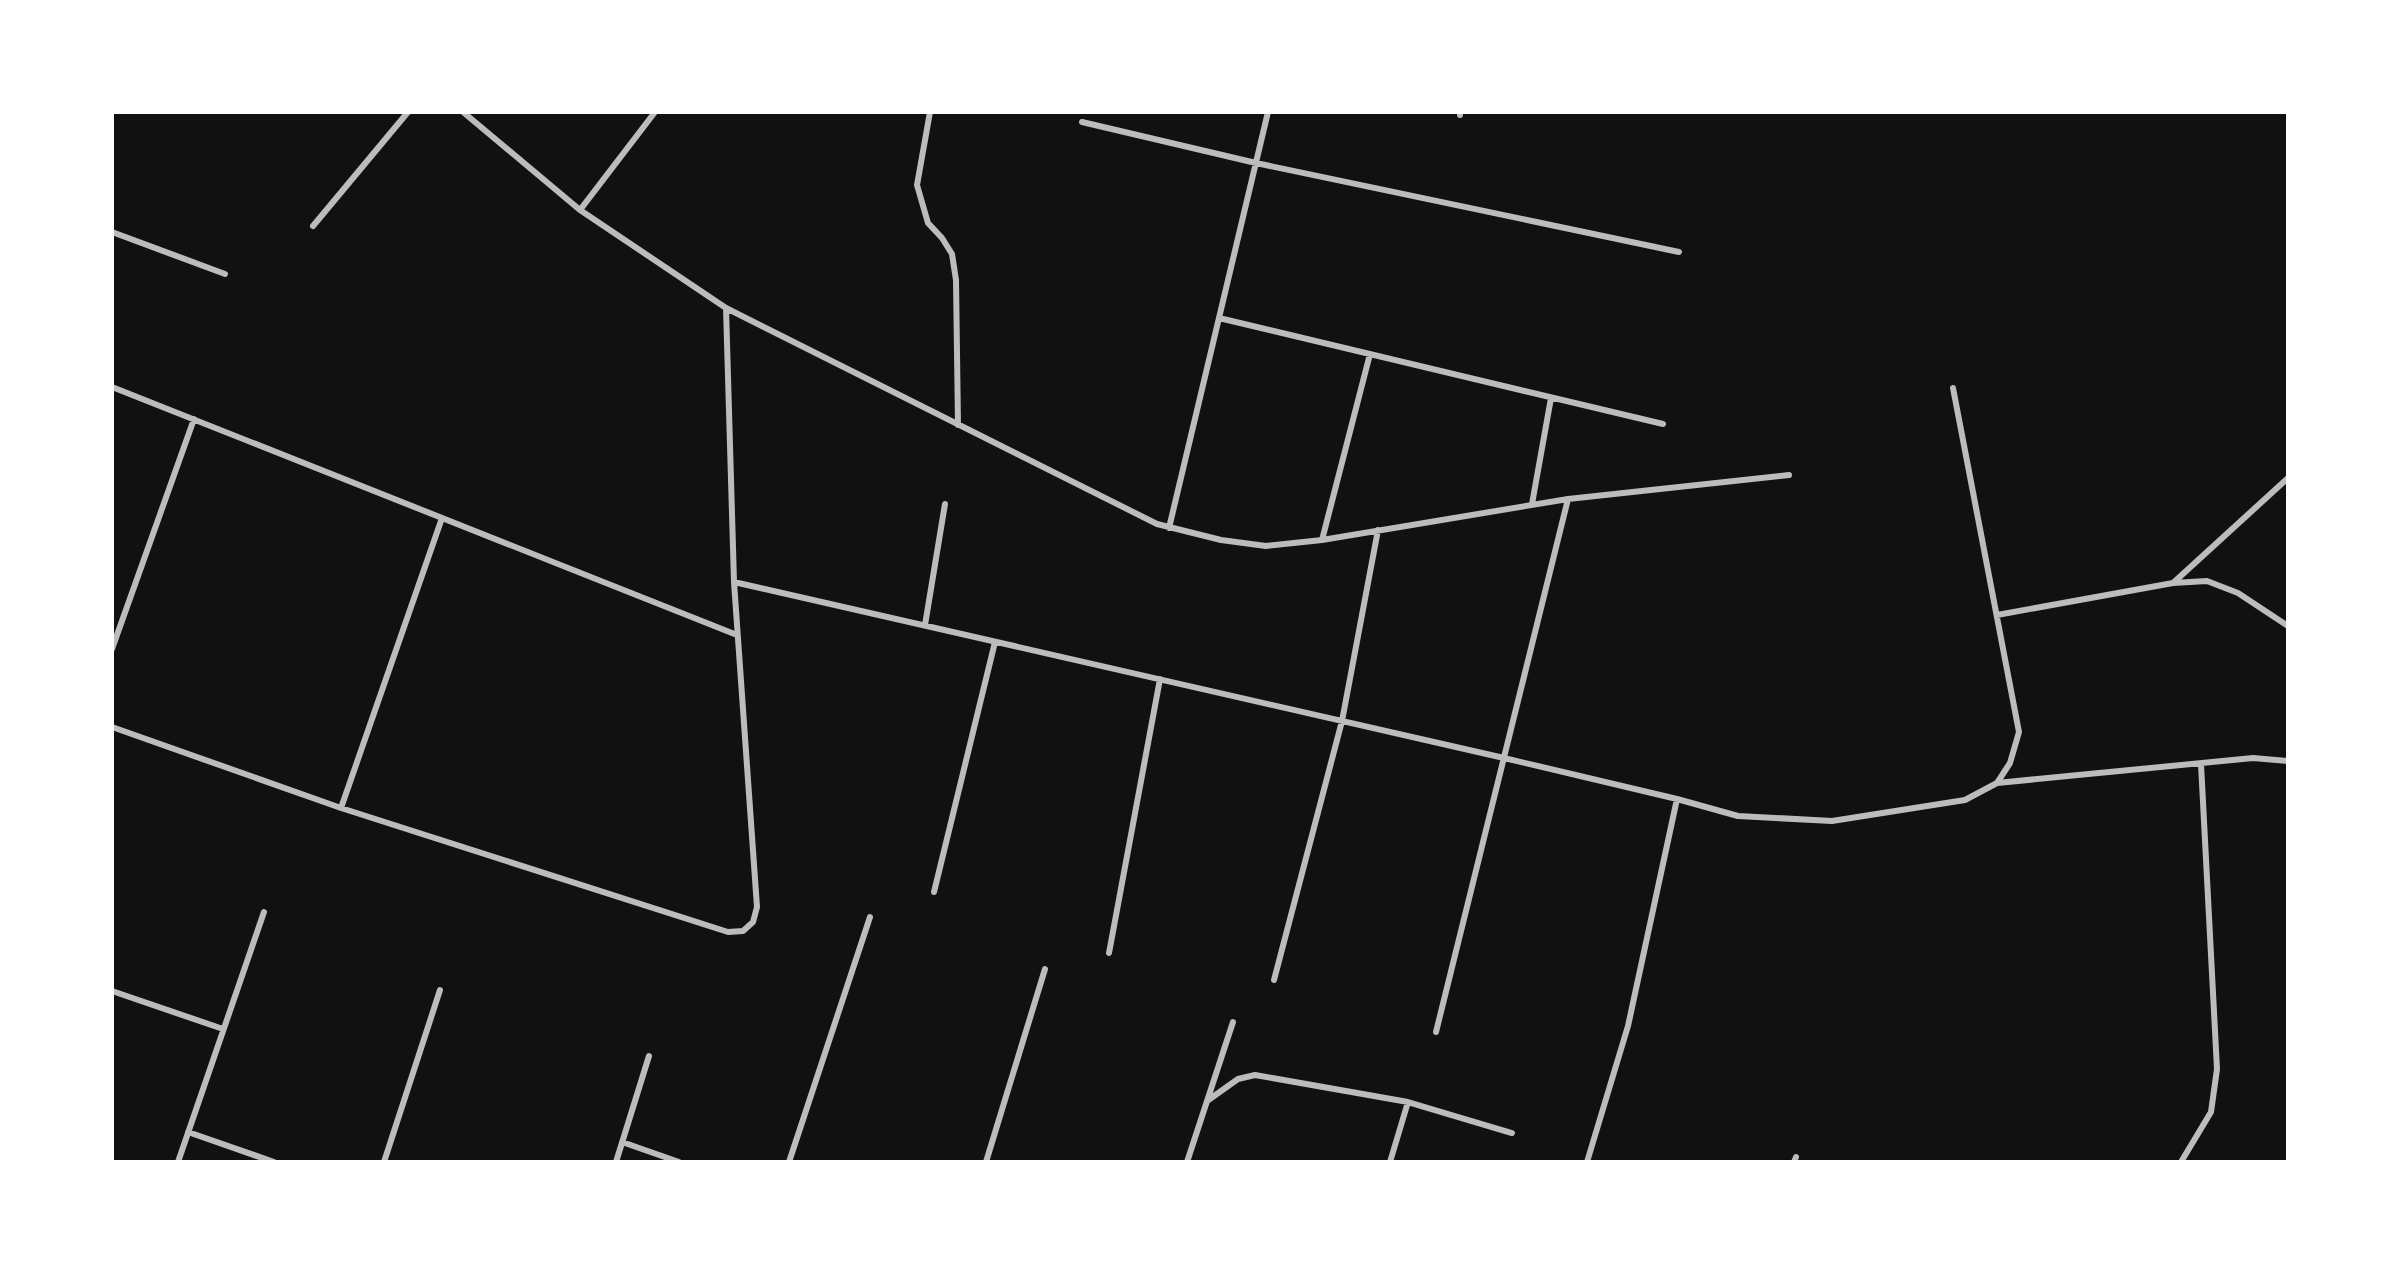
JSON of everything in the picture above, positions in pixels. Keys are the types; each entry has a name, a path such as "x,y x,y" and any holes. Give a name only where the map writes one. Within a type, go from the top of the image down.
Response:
{"street":[{"path":"313,226 408,112"},
{"path":"463,112 580,210 726,308 1146,519 1169,528 1221,540 1266,546 1322,540 1568,499 1789,475"},
{"path":"580,210 654,112"},
{"path":"930,112 917,185 928,223 942,238 952,254 956,279 958,424"},
{"path":"1169,528 1268,112"},
{"path":"1082,122 1256,163 1679,252"},
{"path":"112,231 225,274"},
{"path":"112,727 341,808 653,910 728,932 742,931 753,922 757,907 734,582 726,308"},
{"path":"1219,318 1663,424"},
{"path":"1322,540 1370,354"},
{"path":"112,387 737,635"},
{"path":"1953,388 2019,732 2010,763 1997,783"},
{"path":"1532,504 1551,398"},
{"path":"112,649 194,419"},
{"path":"2174,583 2288,478"},
{"path":"1436,1032 1568,499"},
{"path":"925,626 945,504"},
{"path":"341,808 442,518"},
{"path":"1274,981 1342,721 1378,530"},
{"path":"1997,615 2174,583 2207,581 2238,593 2288,626"},
{"path":"734,582 1504,758 1677,799 1738,816 1832,821 1965,800 1997,783 2253,758 2288,761"},
{"path":"934,892 996,642"},
{"path":"1109,953 1160,679"},
{"path":"2181,1161 2211,1112 2217,1069 2201,764"},
{"path":"1587,1161 1628,1026 1677,799"},
{"path":"178,1161 264,912"},
{"path":"789,1161 870,917"},
{"path":"986,1161 1045,969"},
{"path":"384,1161 440,990"},
{"path":"112,992 224,1029"},
{"path":"1187,1161 1233,1022"},
{"path":"616,1161 649,1056"},
{"path":"1207,1101 1238,1079 1255,1075 1408,1102 1512,1133"},
{"path":"1390,1161 1408,1102"},
{"path":"188,1132 274,1161"},
{"path":"622,1142 679,1161"}]}
